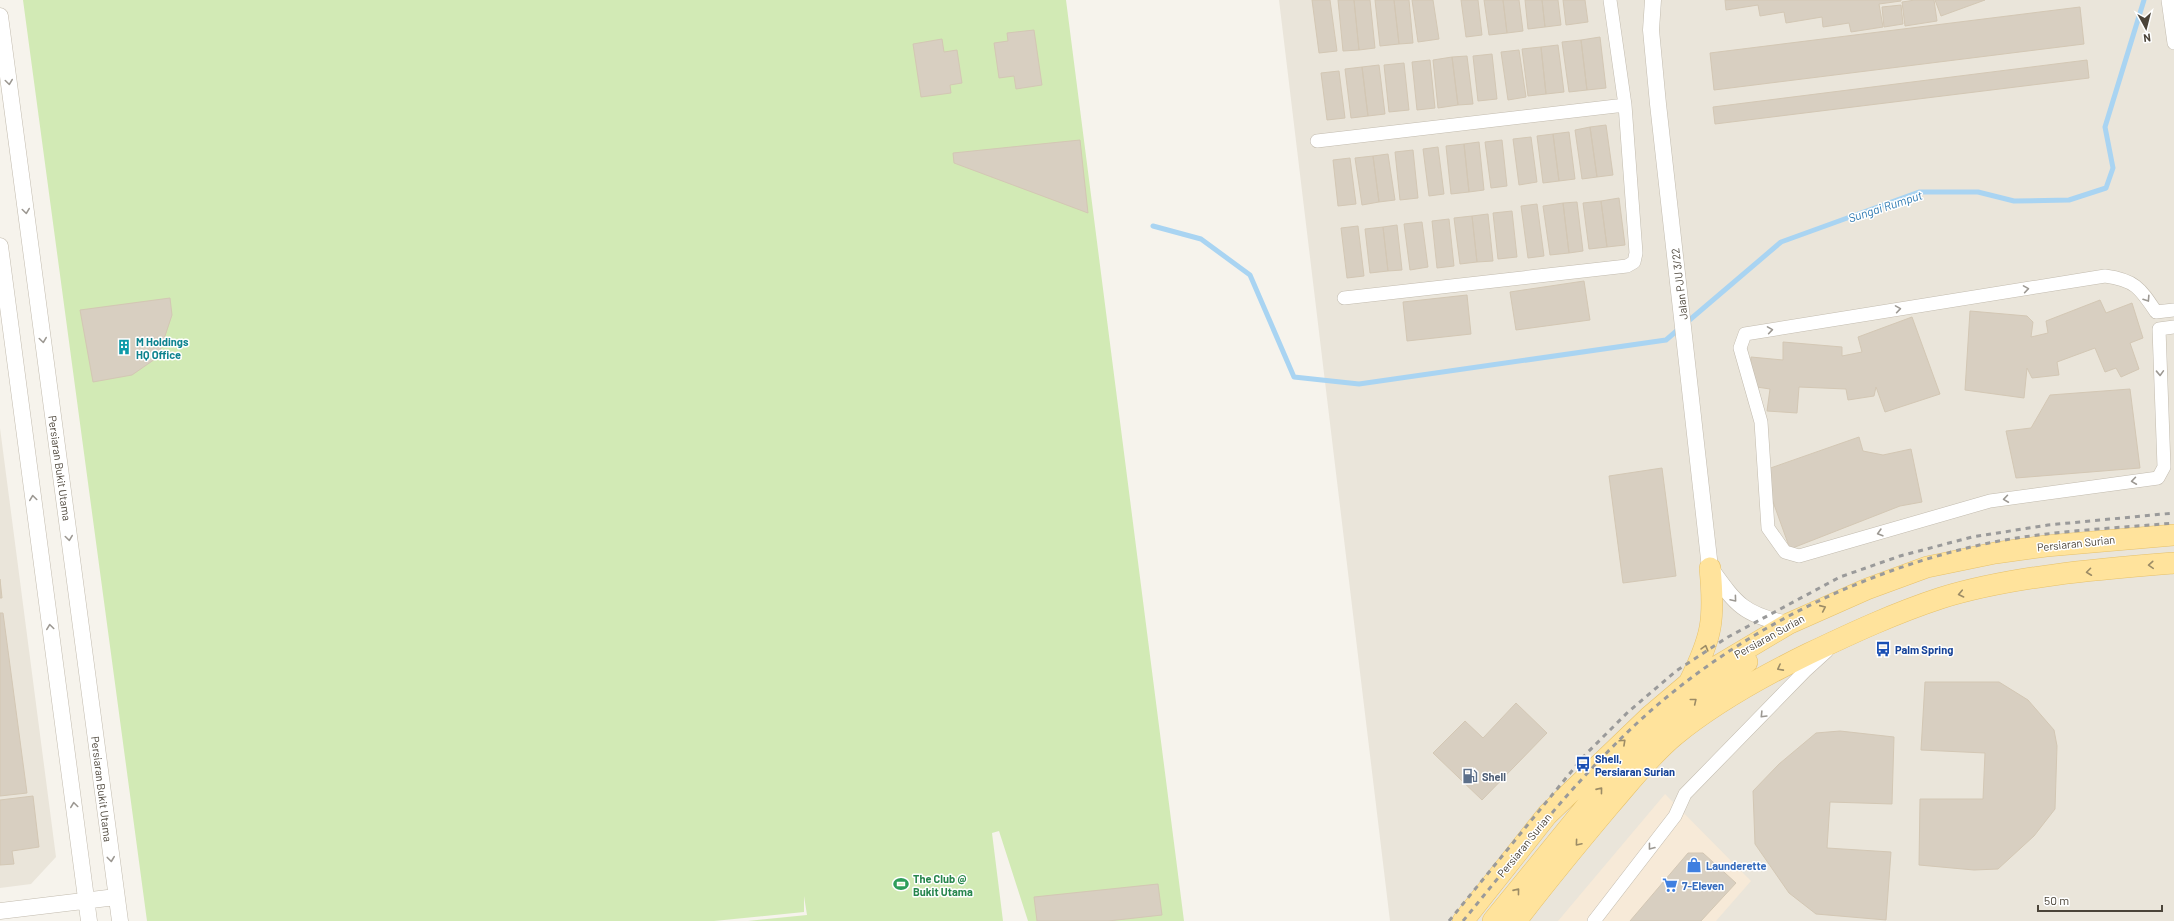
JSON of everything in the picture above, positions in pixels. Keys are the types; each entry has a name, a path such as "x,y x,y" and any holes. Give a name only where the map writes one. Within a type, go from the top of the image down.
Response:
{"main road":[{"name":"Persiaran Surian","path":"1463,921 1547,815 1649,717 1689,683 1788,624 1867,589 1927,568 1995,552 2174,535"},
{"path":"1516,921 1553,873 1645,764 1673,737 1714,706 1781,667 1887,616 1943,598 2016,581 2128,567 2174,563"},
{"path":"1689,683 1703,654 1712,625 1713,602 1710,568"},
{"path":"1493,921 1607,781 1661,727 1701,694 1744,666 1768,636"},
{"path":"1535,921 1553,873"}],"street":[{"path":"1344,298 1627,266 1634,262 1636,253 1625,105 1610,0"},
{"name":"Jalan PJU 3/22","path":"1653,0 1651,30 1710,568"},
{"path":"2168,0 2174,43"},
{"name":"Persiaran Bukit Utama","path":"0,16 120,921"},
{"path":"1317,141 1625,105"},
{"path":"0,246 89,921"},
{"path":"2174,310 2156,312 2141,289 2118,278 2105,276 1745,334 1740,348 1761,422 1768,528 1785,552 1798,556 1990,501 2158,478 2164,467 2159,329 2174,327"},
{"path":"1710,568 1739,606 1762,618 1788,624"},
{"path":"1594,921 1675,816 1685,794 1805,671 1840,638"},
{"path":"0,911 116,897"}],"shaded area":[{"path":"1279,0 2174,0 2174,921 1390,921"},
{"path":"0,428 56,857 31,884 0,888"},
{"path":"1665,794 1751,881 1716,921 1558,921"}],"green space":[{"path":"23,0 1066,0 1184,921 1028,921 999,831 992,833 1003,921 748,921 807,915 804,896 804,912 714,921 147,921"}],"building":[{"path":"1312,0 1330,0 1337,51 1319,53"},
{"path":"1338,0 1354,0 1359,50 1343,51"},
{"path":"1354,0 1370,0 1375,48 1359,50"},
{"path":"1375,0 1394,0 1399,44 1380,46"},
{"path":"1394,0 1409,0 1413,43 1399,44"},
{"path":"1412,0 1433,0 1439,39 1418,42"},
{"path":"1461,0 1478,0 1482,35 1466,37"},
{"path":"1484,0 1503,0 1507,33 1489,35"},
{"path":"1503,0 1519,0 1523,31 1507,33"},
{"path":"1525,0 1542,0 1545,27 1528,29"},
{"path":"1542,0 1558,0 1561,25 1545,27"},
{"path":"1563,0 1585,0 1588,22 1566,25"},
{"path":"1725,0 1901,1 1879,4 1883,27 1851,32 1849,23 1823,27 1822,17 1786,23 1784,12 1760,16 1758,5 1726,10"},
{"path":"1934,0 1937,21 1905,26 1902,2"},
{"path":"1935,0 1985,0 1941,16"},
{"path":"1901,5 1903,24 1884,27 1882,7"},
{"path":"2080,7 2084,44 1714,90 1710,53"},
{"path":"1034,30 1042,85 1016,89 1014,76 999,78 994,43 1008,41 1007,33"},
{"path":"1600,37 1606,88 1587,90 1581,40"},
{"path":"942,39 944,52 957,50 962,83 950,85 951,93 921,97 913,44"},
{"path":"1581,40 1587,90 1569,92 1562,42"},
{"path":"1558,45 1564,92 1546,94 1541,47"},
{"path":"1541,47 1546,94 1528,96 1522,49"},
{"path":"1519,50 1526,97 1508,100 1501,52"},
{"path":"1492,54 1497,99 1478,101 1473,56"},
{"path":"1467,56 1473,104 1458,105 1452,57"},
{"path":"1452,57 1458,105 1438,108 1433,60"},
{"path":"1430,60 1435,108 1417,110 1412,62"},
{"path":"2087,60 2089,78 1715,124 1713,107"},
{"path":"1404,63 1409,110 1389,112 1384,65"},
{"path":"1379,65 1385,114 1368,116 1362,67"},
{"path":"1362,67 1368,116 1351,118 1345,69"},
{"path":"1339,71 1345,118 1327,120 1321,73"},
{"path":"1606,125 1613,175 1597,177 1590,127"},
{"path":"1590,127 1597,177 1582,179 1575,130"},
{"path":"1569,132 1575,179 1559,181 1553,134"},
{"path":"1553,134 1559,181 1543,183 1537,136"},
{"path":"1531,137 1537,182 1519,185 1513,139"},
{"path":"1080,140 1088,213 954,163 953,153"},
{"path":"1502,140 1507,186 1491,188 1485,142"},
{"path":"1479,142 1484,190 1469,192 1464,144"},
{"path":"1464,144 1469,192 1451,194 1446,146"},
{"path":"1438,147 1444,194 1429,196 1423,149"},
{"path":"1413,150 1418,198 1400,200 1395,152"},
{"path":"1388,154 1395,200 1379,202 1373,156"},
{"path":"1373,156 1379,202 1362,205 1355,158"},
{"path":"1350,158 1356,204 1338,206 1333,160"},
{"path":"1619,198 1625,245 1607,247 1601,201"},
{"path":"1601,201 1607,247 1589,249 1583,203"},
{"path":"1577,202 1583,251 1569,253 1563,203"},
{"path":"1563,203 1569,253 1550,255 1543,206"},
{"path":"1537,204 1544,256 1528,258 1521,206"},
{"path":"1512,211 1517,257 1498,259 1493,213"},
{"path":"1488,214 1493,261 1477,262 1472,216"},
{"path":"1472,216 1477,262 1460,264 1454,218"},
{"path":"1449,219 1454,266 1437,268 1432,221"},
{"path":"1422,222 1428,267 1410,270 1404,224"},
{"path":"1397,225 1402,270 1388,271 1383,227"},
{"path":"1358,226 1364,276 1347,278 1341,228"},
{"path":"1383,227 1388,271 1370,273 1365,229"},
{"path":"1584,281 1590,320 1516,330 1510,292"},
{"path":"1467,295 1471,334 1407,341 1403,302"},
{"name":"M Holdings HQ Office","path":"170,298 172,315 158,357 132,375 93,382 80,310"},
{"path":"2100,300 2106,313 2132,303 2143,338 2130,343 2139,369 2121,377 2116,368 2105,372 2095,348 2057,362 2059,375 2032,378 2027,368 2024,398 1965,390 1970,311 2027,316 2033,322 2031,337 2048,333 2046,321"},
{"path":"1912,317 1940,394 1885,412 1876,387 1874,396 1848,400 1846,389 1799,387 1797,413 1767,411 1770,389 1750,386 1751,357 1783,360 1783,342 1842,347 1842,356 1862,352 1858,337"},
{"path":"2130,389 2140,468 2016,478 2006,431 2031,428 2050,395"},
{"path":"1859,437 1863,451 1883,455 1911,449 1922,502 1900,506 1790,549 1762,471"},
{"path":"1662,468 1676,576 1623,583 1609,476"},
{"path":"0,579 2,598 0,598"},
{"path":"0,613 3,613 27,793 0,796"},
{"path":"1925,682 1999,682 2028,700 2054,730 2057,746 2055,809 2034,836 1998,869 1974,870 1919,865 1920,799 1983,799 1985,753 1921,750"},
{"path":"1516,703 1547,733 1482,800 1433,753 1465,721 1483,738"},
{"path":"1840,731 1894,737 1892,804 1830,802 1827,848 1891,852 1886,920 1816,914 1789,893 1755,844 1753,791 1779,764 1816,733"},
{"path":"33,796 39,847 12,851 14,864 0,865 0,800"},
{"path":"1688,853 1703,853 1736,883 1701,921 1630,921"},
{"path":"1158,884 1162,915 1108,921 1037,921 1034,897"}],"waterway":[{"name":"Sungai Rumput","path":"1686,323 1781,242 1919,192 1978,192 2014,201 2069,200 2106,188 2113,168 2105,127 2144,0"},
{"path":"1153,226 1201,239 1250,275 1294,377 1359,384 1666,340 1680,328"}],"railway":[{"path":"1449,921 1584,756 1628,712 1676,671 1728,637 1840,577 1900,556 1972,537 2048,525 2174,513"},
{"path":"1463,921 1525,845 1611,748 1671,694 1709,665 1749,638 1791,615 1879,575 1971,547 2021,537 2174,523"}],"place":[{"name":"M Holdings HQ Office","path":"124,347"},
{"name":"Palm Spring","path":"1883,649"},
{"name":"Shell, Persiaran Surian","path":"1583,764"},
{"name":"Shell","path":"1470,776"},
{"name":"Launderette","path":"1694,865"},
{"name":"The Club @ Bukit Utama","path":"901,884"},
{"name":"7-Eleven","path":"1670,885"}]}
